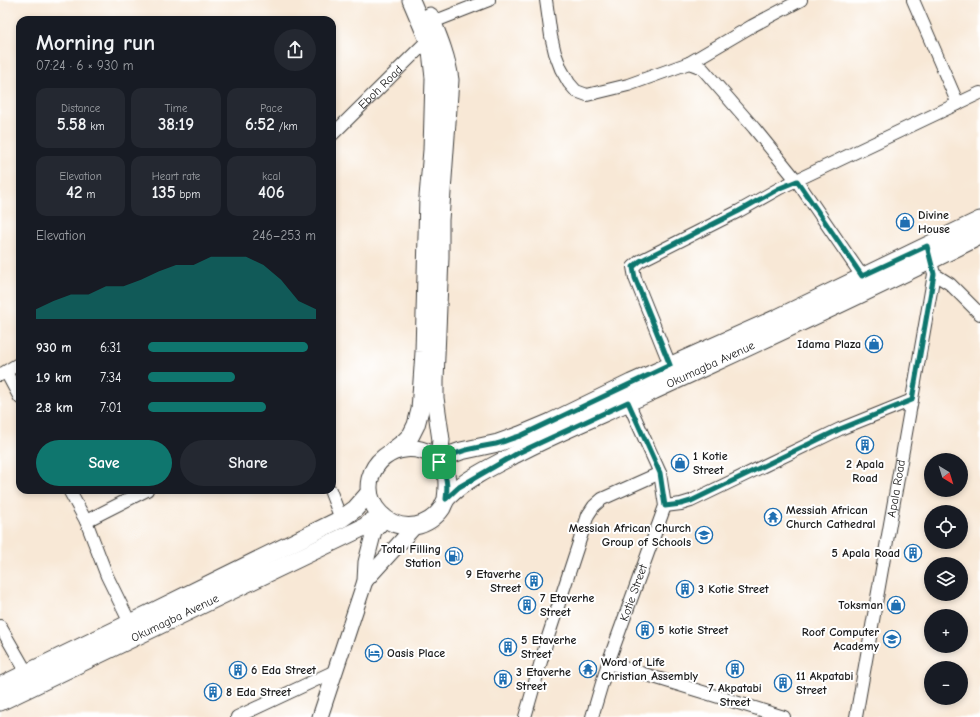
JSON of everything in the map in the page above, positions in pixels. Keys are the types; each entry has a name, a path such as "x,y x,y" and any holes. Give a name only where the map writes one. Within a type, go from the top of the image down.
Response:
{"main road":[{"path":"391,452 400,449 414,449 428,453 438,461 446,474 448,487 446,499 441,509 434,517 425,523 415,526 394,524 383,518 376,510 369,493 370,481 374,469 381,459 411,435 416,425 420,410 424,352 428,197 432,150 434,78 431,51 428,40 411,0"},
{"path":"424,0 444,51 450,80 440,220 435,398 441,440 438,461"},
{"name":"Okumagba Avenue","path":"438,461 461,451 498,443 520,436 670,365 775,319 862,276 931,261 980,220"},
{"name":"Okumagba Avenue","path":"446,499 459,487 518,453 931,261 980,236"},
{"path":"345,527 369,493"},
{"path":"345,527 364,527 372,521 383,518"},
{"name":"Okumagba Avenue","path":"0,686 130,623 345,527"},
{"name":"Okumagba Avenue","path":"0,702 345,527"}],"street":[{"path":"432,22 488,0"},
{"path":"546,0 551,36 555,53 563,74 576,91 587,95 628,85 689,63 752,26 801,0"},
{"path":"913,0 958,104"},
{"name":"Eboh Road","path":"336,131 428,40"},
{"path":"689,63 702,68 754,128 797,181 862,276"},
{"path":"670,365 635,278 633,267 640,261 739,211 780,188 980,93"},
{"path":"931,261 950,284 980,314"},
{"name":"Apala Road","path":"856,717 912,400 931,261"},
{"path":"16,365 3,373 16,392"},
{"path":"665,506 691,501 840,429 912,400"},
{"name":"Kotie Street","path":"592,717 608,664 665,506 660,473 628,402"},
{"path":"525,717 548,638 588,516 594,506 602,499 660,473"},
{"path":"71,494 86,521 107,576 130,623"},
{"path":"86,521 139,494"},
{"path":"332,494 345,527"},
{"path":"320,717 365,581 366,562 374,531 383,518"},
{"path":"365,581 415,526"},
{"path":"0,626 27,673"},
{"path":"608,664 784,717"},
{"path":"238,717 335,671"}],"place":[{"name":"Divine House","path":"905,222"},
{"name":"Idama Plaza","path":"874,344"},
{"name":"2 Apala Road","path":"865,445"},
{"name":"1 Kotie Street","path":"680,463"},
{"name":"Messiah African Church Cathedral","path":"773,517"},
{"name":"Messiah African Church Group of Schools","path":"704,535"},
{"name":"5 Apala Road","path":"913,553"},
{"name":"Total Filling Station","path":"454,556"},
{"name":"9 Etaverhe Street","path":"534,581"},
{"name":"3 Kotie Street","path":"685,589"},
{"name":"7 Etaverhe Street","path":"527,605"},
{"name":"Toksman","path":"896,605"},
{"name":"5 kotie Street","path":"645,630"},
{"name":"Roof Computer Academy","path":"892,639"},
{"name":"5 Etaverhe Street","path":"508,647"},
{"name":"Oasis Place","path":"374,653"},
{"name":"Word of Life Christian Assembly","path":"588,669"},
{"name":"7 Akpatabi Street","path":"735,669"},
{"name":"6 Eda Street","path":"238,670"},
{"name":"3 Etaverhe Street","path":"503,679"},
{"name":"11 Akpatabi Street","path":"783,683"},
{"name":"8 Eda Street","path":"213,692"}],"route":[{"path":"797,181 862,276 927,246 934,274 912,400 840,429 691,501 665,506 660,473 628,402 518,453 476,476 459,487 446,499 448,487 446,474 439,462 450,455 461,451 498,443 520,436 670,365 635,278 633,267 640,261 739,211 780,188 797,181"}]}
